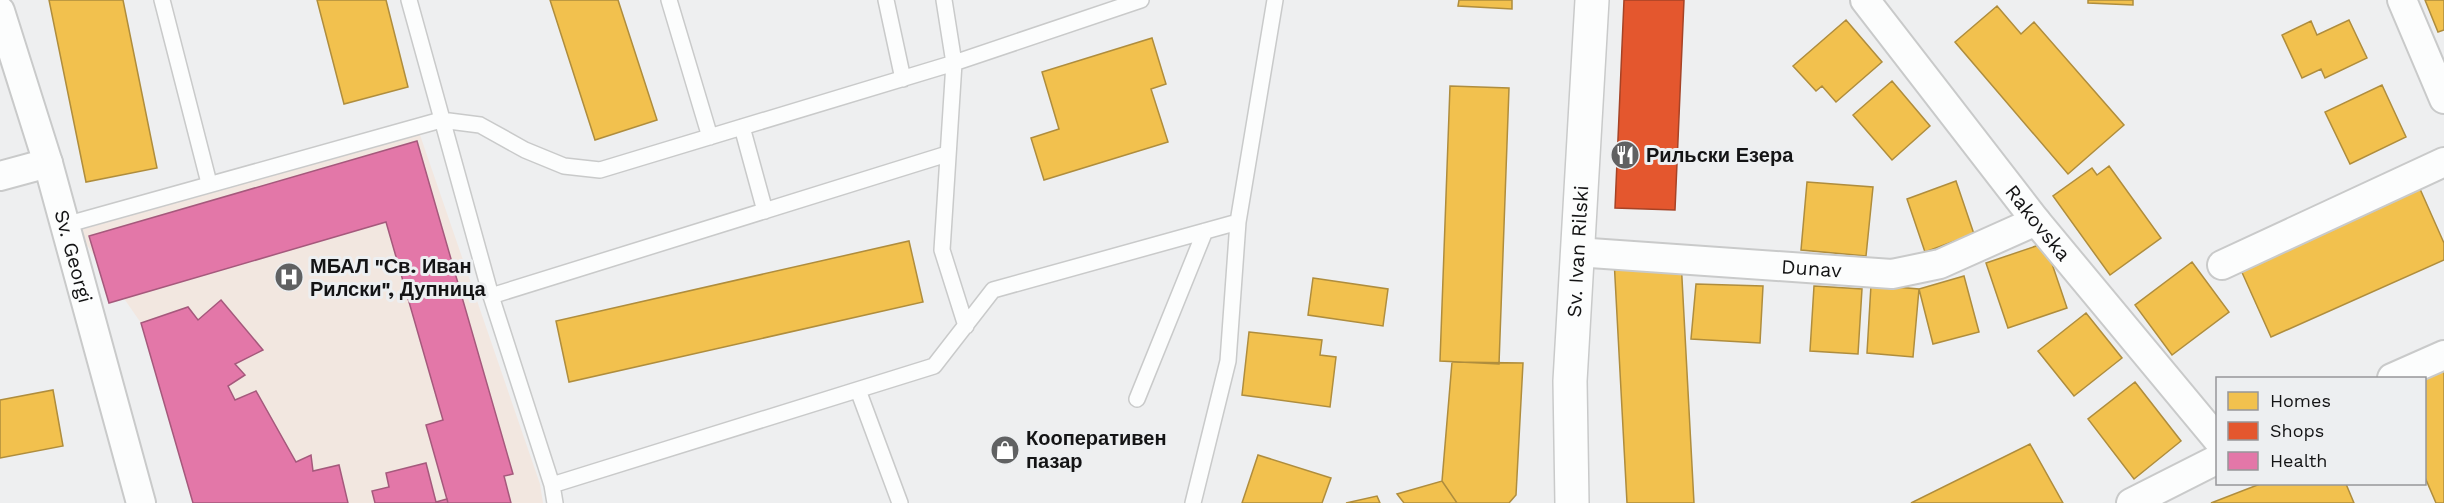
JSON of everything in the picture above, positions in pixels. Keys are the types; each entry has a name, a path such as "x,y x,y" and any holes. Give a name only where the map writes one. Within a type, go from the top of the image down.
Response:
{"street":[{"name":"Sv. Ivan Rilski","path":"1572,503 1570,381 1592,0"},
{"name":"Rakovska","path":"1864,0 2036,221 2216,439"},
{"path":"2402,0 2444,99"},
{"name":"Sv. Georgi","path":"0,11 48,163 141,503"},
{"path":"2222,265 2444,162"},
{"path":"0,176 48,163"},
{"name":"Dunav","path":"1576,252 1892,273 1940,264 2036,221"},
{"path":"2394,377 2444,355"},
{"path":"2131,503 2216,460"}],"lane":[{"path":"162,0 209,183"},
{"path":"409,0 491,296 552,485 555,503"},
{"path":"669,0 710,137"},
{"path":"886,0 903,79"},
{"path":"944,0 954,63 942,250 966,326"},
{"path":"65,225 441,120 480,125 525,150 564,166 600,170 954,63 1141,0"},
{"path":"1193,503 1228,361 1238,222 1275,0"},
{"path":"742,127 765,211"},
{"path":"491,296 947,154"},
{"path":"552,485 934,366 993,290 1238,222"},
{"path":"1137,399 1205,231"},
{"path":"858,390 900,503"}],"shaded area":[{"name":"МБАЛ \"Св. Иван Рилски\", Дупница","path":"419,132 540,484 543,503 193,503 141,323 77,231"}],"building: Homes":[{"path":"49,0 123,0 157,168 86,182"},
{"path":"317,0 386,0 408,87 344,104"},
{"path":"550,0 618,0 657,120 595,140"},
{"path":"1459,0 1512,0 1512,9 1458,6"},
{"path":"2088,0 2133,0 2133,5 2088,3"},
{"path":"2425,0 2444,0 2444,30 2438,32"},
{"path":"1997,6 2021,34 2034,22 2124,125 2068,174 1955,42"},
{"path":"1846,20 1882,62 1836,102 1822,86 1816,91 1793,66"},
{"path":"2349,20 2367,58 2325,78 2321,69 2302,78 2282,35 2311,21 2317,35"},
{"path":"1152,38 1166,84 1151,89 1168,142 1044,180 1031,138 1059,129 1042,72"},
{"path":"1892,81 1930,126 1892,160 1853,115"},
{"path":"2382,85 2406,137 2350,164 2325,112"},
{"path":"1450,86 1509,88 1499,364 1440,361"},
{"path":"2109,166 2161,238 2110,275 2053,196 2092,168 2097,175"},
{"path":"1956,181 1974,234 1925,252 1907,199"},
{"path":"1807,182 1873,187 1866,256 1801,250"},
{"path":"2420,189 2444,243 2444,260 2271,337 2240,268"},
{"path":"909,241 923,302 569,382 556,321"},
{"path":"2045,243 2067,308 2008,328 1986,263"},
{"path":"1614,259 1681,260 1694,503 1627,503"},
{"path":"2192,262 2229,312 2172,355 2135,305"},
{"path":"1964,276 1979,332 1933,344 1919,289"},
{"path":"1313,278 1388,289 1383,326 1308,315"},
{"path":"1696,284 1763,286 1760,343 1691,339"},
{"path":"1871,285 1919,289 1913,357 1867,353"},
{"path":"1814,286 1862,289 1858,354 1810,351"},
{"path":"2086,313 2122,358 2074,396 2038,351"},
{"path":"1249,332 1322,340 1320,355 1336,357 1330,407 1242,395"},
{"path":"1452,362 1523,363 1516,495 1509,503 1457,503 1442,481"},
{"path":"2444,363 2444,503 2436,503 2426,480 2425,377"},
{"path":"2135,382 2181,441 2134,479 2088,419"},
{"path":"53,390 63,446 0,458 0,400"},
{"path":"2030,444 2063,503 1911,503"},
{"path":"1258,455 1331,478 1322,503 1242,503"},
{"path":"1442,481 1457,503 1404,503 1397,494"},
{"path":"2257,485 2346,485 2354,503 2211,503"},
{"path":"1377,496 1380,503 1346,503"}],"building: Shops":[{"path":"1624,0 1684,0 1675,210 1615,208"}],"building: Health":[{"path":"417,141 513,474 504,476 511,503 448,503 426,425 443,420 386,222 109,303 89,236"},
{"path":"221,300 263,350 235,364 245,375 228,386 235,400 256,391 296,462 311,455 313,471 339,465 348,503 193,503 141,323 188,307 198,320"},
{"path":"426,463 436,502 447,499 448,503 375,503 372,491 389,487 386,473"}],"place":[{"name":"Рильски Езера","path":"1625,155"},
{"name":"МБАЛ \"Св. Иван Рилски\", Дупница","path":"289,277"},
{"name":"Кооперативен пазар","path":"1005,450"}]}
